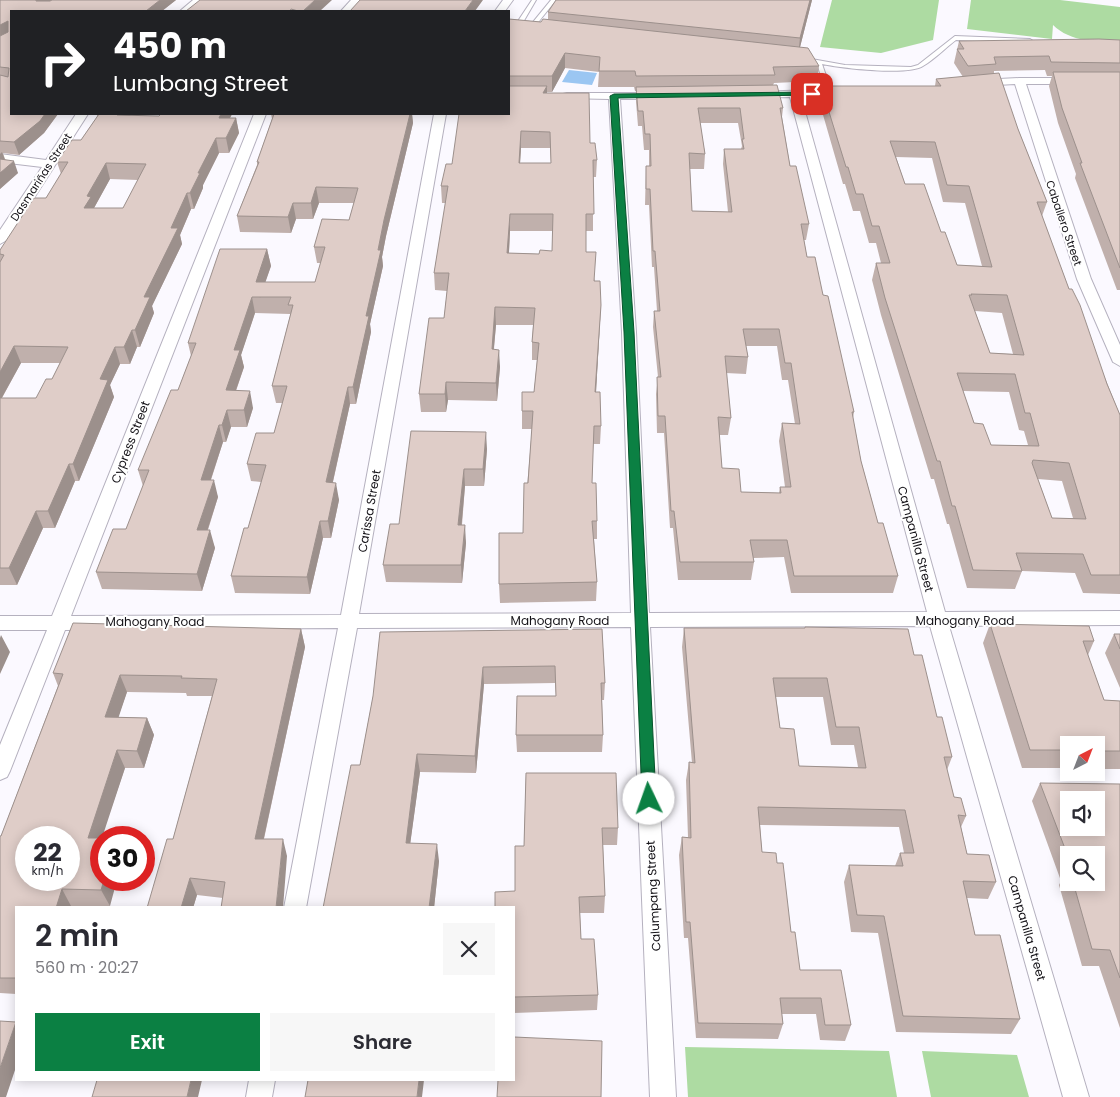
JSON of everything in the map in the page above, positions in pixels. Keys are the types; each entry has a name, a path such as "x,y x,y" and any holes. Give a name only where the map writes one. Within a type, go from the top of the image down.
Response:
{"street":[{"path":"187,10 198,0"},
{"path":"347,10 356,0"},
{"path":"971,84 1018,81 1120,81"},
{"name":"Caballero Street","path":"1018,81 1084,279 1120,362"},
{"path":"747,95 794,95 857,91"},
{"name":"Campanilla Street","path":"794,95 938,620 1076,1097"},
{"path":"556,96 671,96"},
{"name":"Calumpang Street","path":"614,96 629,332 640,620 664,1097"},
{"name":"Dasmariñas Street","path":"0,240 81,115"},
{"name":"Cypress Street","path":"0,771 260,115"},
{"name":"Carissa Street","path":"295,906 349,621 440,115"},
{"path":"0,158 48,164"},
{"name":"Mahogany Road","path":"0,623 1120,618"},
{"path":"258,1097 262,1081"}],"lane":[{"path":"510,23 520,23 534,0"},
{"path":"530,29 554,0"},
{"path":"510,28 537,30"},
{"path":"801,59 845,67 911,69 920,66 955,38 1041,41"},
{"path":"818,62 829,93"}],"green space":[{"path":"832,0 939,0 933,40 881,53 820,47"},
{"path":"971,0 1060,0 1120,7 1120,43 1076,38 1060,31 1053,25 1052,39 967,29"},
{"path":"685,1047 889,1051 897,1097 688,1097"},
{"path":"922,1051 1017,1055 1029,1097 931,1097"}],"water":[{"path":"569,70 597,73 592,85 562,82"}],"building":[{"path":"0,0 160,0 147,10 10,10 10,115 44,115 40,121 14,142 0,141 0,75 8,77 9,68 0,67 0,36 8,32 8,21 0,25"},
{"path":"200,0 315,0 304,10 187,10"},
{"path":"360,0 473,0 466,10 351,10"},
{"path":"556,0 810,0 800,38 548,12"},
{"path":"510,19 541,22 543,19 808,48 819,66 773,67 775,75 636,76 635,71 599,71 600,57 565,53 552,76 510,76"},
{"path":"1120,40 1120,63 1051,62 1049,56 994,57 996,64 968,66 957,49 964,49 959,41"},
{"path":"1053,72 1120,72 1120,268 1080,163 1082,163 1062,108"},
{"path":"999,73 1018,129 1047,202 1037,202 1069,289 1072,289 1080,305 1107,384 1120,415 1120,575 1091,575 1083,554 1016,553 1022,571 973,570 955,506 952,506 940,461 937,461 885,298 876,263 890,263 879,226 872,226 863,194 856,194 821,86 941,86 936,79","holes":["890,141 935,142 947,185 969,186 992,267 957,265 945,232 941,232 924,184 905,184","969,295 1007,295 1024,355 990,353","957,373 1015,374 1025,413 1030,413 1039,446 991,445 983,424 974,423","1033,460 1069,463 1086,519 1052,518 1032,463"]},
{"path":"777,85 783,108 780,108 790,166 796,166 809,224 801,224 807,257 815,257 823,295 828,296 854,412 852,412 861,461 878,523 883,523 898,576 794,576 787,540 750,540 754,562 680,562 674,511 671,511 665,416 658,416 657,377 661,377 654,311 660,311 655,251 653,251 650,189 646,189 646,166 651,166 650,134 645,134 643,111 638,111 636,87","holes":["698,108 740,108 744,149 724,149 732,212 692,211 689,153 705,154","743,329 779,329 785,363 791,363 800,424 782,423 791,487 780,487 781,493 741,492 739,469 722,468 718,417 731,418 725,356 748,357"]},
{"path":"510,86 547,86 543,93 589,93 590,143 595,143 597,160 593,160 594,214 586,214 586,252 596,252 594,281 600,281 601,305 595,392 600,392 601,426 594,426 592,483 596,483 597,521 592,521 597,582 499,584 499,533 523,533 524,483 528,483 533,411 522,411 522,392 534,392 539,343 532,342 535,308 495,307 492,349 499,350 496,383 446,382 445,394 419,394 429,318 444,318 449,273 434,273 448,186 441,186 446,164 452,164 459,115 510,115","holes":["521,131 550,132 551,163 519,163","510,214 553,214 552,251 540,250 539,254 507,253"]},
{"path":"98,115 220,115 219,118 236,118 226,138 216,138 190,193 187,193 171,228 178,228 144,297 150,297 135,330 132,330 124,347 115,347 100,379 108,380 73,464 69,464 48,511 36,511 9,568 0,568 0,398 36,398 46,379 52,379 68,347 14,346 0,372 0,262 4,255 0,254 0,250 34,198 46,198 68,162 57,162 72,140 81,140","holes":["106,163 146,164 123,208 84,208 91,197 87,196"]},
{"path":"274,115 410,115 384,220 378,250 381,250 366,316 369,316 353,387 348,387 326,482 336,483 328,521 320,521 307,577 231,576 244,528 248,528 266,465 247,464 256,433 274,433 287,386 272,386 293,305 288,305 291,297 252,297 234,350 240,350 226,390 250,391 244,410 227,410 222,425 219,425 201,480 214,480 197,530 210,530 197,574 96,572 113,529 126,529 149,470 138,470 171,390 178,390 196,343 188,343 220,249 267,249 256,282 315,282 325,247 314,247 322,219 349,220 358,188 316,187 311,203 293,203 288,217 237,216 259,162 257,162"},
{"path":"0,159 14,161 0,173"},
{"path":"411,431 486,432 483,469 464,469 458,525 465,525 461,565 383,565 390,524 399,524"},
{"path":"73,623 301,629 255,839 283,839 276,906 221,906 225,882 190,878 182,906 148,906 152,891 155,891 155,880 167,839 173,839 217,679 181,678 182,676 120,675 105,717 147,718 137,751 117,750 92,826 90,826 88,838 90,838 90,890 80,889 80,826 15,826 15,891 61,891 57,906 15,906 15,978 0,978 1,836 63,674 53,673"},
{"path":"990,624 1089,626 1094,641 1083,641 1104,700 1120,701 1120,751 1105,751 1105,736 1060,736 1060,750 1030,750"},
{"path":"684,628 908,629 914,655 922,655 937,717 942,717 952,757 944,757 954,797 961,798 966,816 958,815 967,854 989,855 996,882 963,881 975,935 1000,935 1020,1019 903,1016 884,916 857,915 849,865 903,866 900,853 914,853 905,810 758,807 762,852 776,853 777,863 783,863 791,932 795,932 800,970 841,970 851,1025 825,1025 821,998 780,998 783,1024 698,1023 690,922 686,922 682,837 691,838 689,762 695,763","holes":["773,678 827,678 836,727 859,727 866,768 799,766 794,729 780,728"]},
{"path":"602,629 605,683 601,683 603,735 516,735 517,696 556,696 555,666 483,667 475,756 417,754 406,843 437,844 429,906 323,906 351,765 360,765 373,696 380,632"},
{"path":"1114,634 1120,634 1120,649"},
{"path":"526,773 616,773 618,828 602,828 605,896 579,897 581,939 594,939 598,995 515,997 515,906 495,906 495,892 515,891 515,846 524,846"},
{"path":"1040,783 1120,784 1120,978 1110,950 1092,949 1076,891 1105,891 1105,846 1064,846 1060,836 1105,836 1105,791 1060,791 1060,835"},
{"path":"0,1021 15,1022 15,1025 0,1068"},
{"path":"515,1037 602,1041 601,1097 497,1097 498,1081 515,1081"},
{"path":"97,1081 191,1081 187,1097 92,1097"},
{"path":"308,1081 419,1081 417,1097 305,1097"}],"route":[{"path":"649,799 629,332 614,96 812,94"}]}
